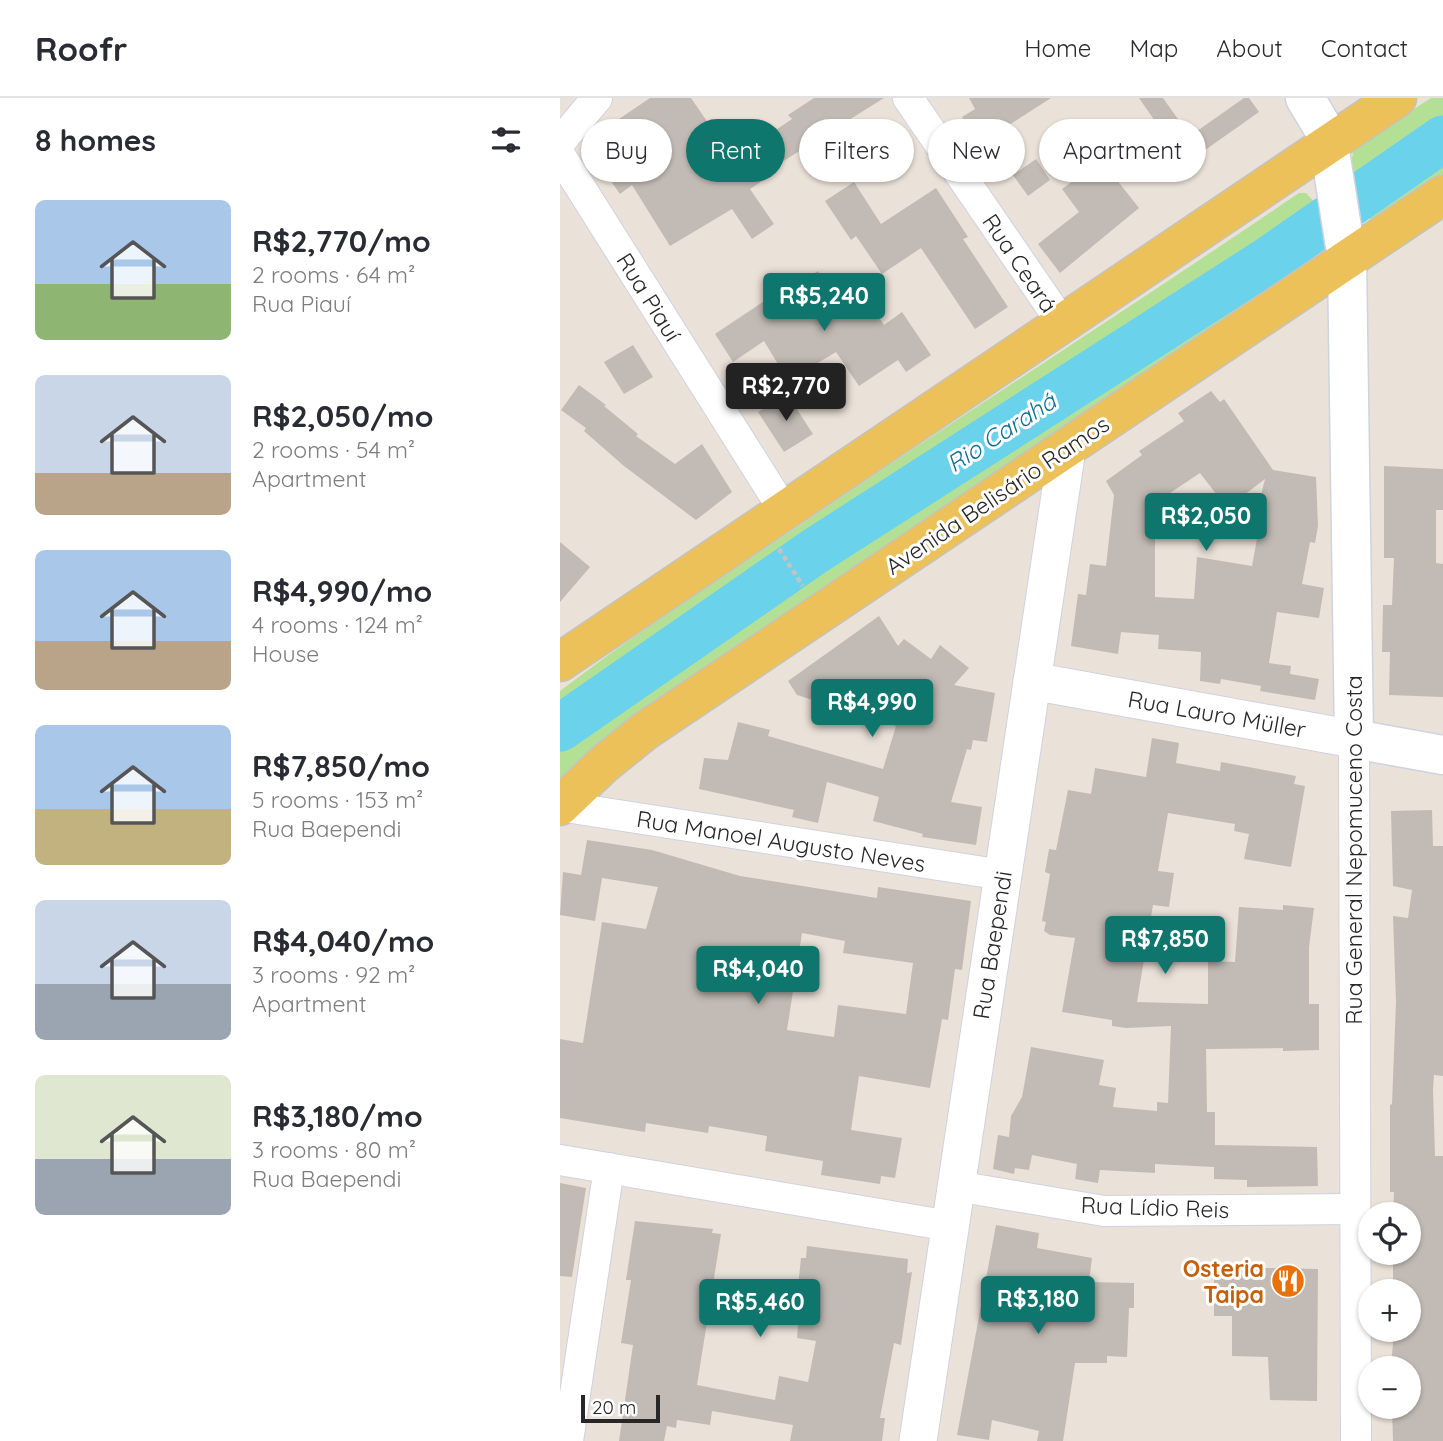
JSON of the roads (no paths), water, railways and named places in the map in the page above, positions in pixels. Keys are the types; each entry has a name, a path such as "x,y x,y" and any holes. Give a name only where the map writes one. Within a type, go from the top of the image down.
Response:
{"main road":[{"name":"Rua General Nepomuceno Costa","path":"1305,98 1323,128 1331,156 1346,247 1354,739"},
{"path":"560,662 1062,323 1331,156 1397,98"},
{"name":"Avenida Belisário Ramos","path":"560,806 604,764 645,731 1067,449 1346,247 1443,195"},
{"name":"Rua Lauro Müller","path":"1354,739 1443,755"}],"street":[{"path":"560,142 597,98"},
{"name":"Rua Ceará","path":"908,98 1062,323"},
{"name":"Rua Piauí","path":"560,155 783,509"},
{"name":"Rua Baependi","path":"918,1441 1067,449"},
{"name":"Rua Lauro Müller","path":"1032,681 1354,739"},
{"name":"Rua General Nepomuceno Costa","path":"1354,739 1356,1441"},
{"name":"Rua Manoel Augusto Neves","path":"560,806 1003,875"},
{"path":"560,1160 950,1226"},
{"path":"568,1441 609,1168"},
{"name":"Rua Lídio Reis","path":"956,1186 1104,1211 1355,1209"}],"waterway":[{"name":"Rio Carahá","path":"560,728 815,551 1267,261 1443,139"}],"place":[{"name":"Osteria Taipa","path":"1288,1281"}]}
